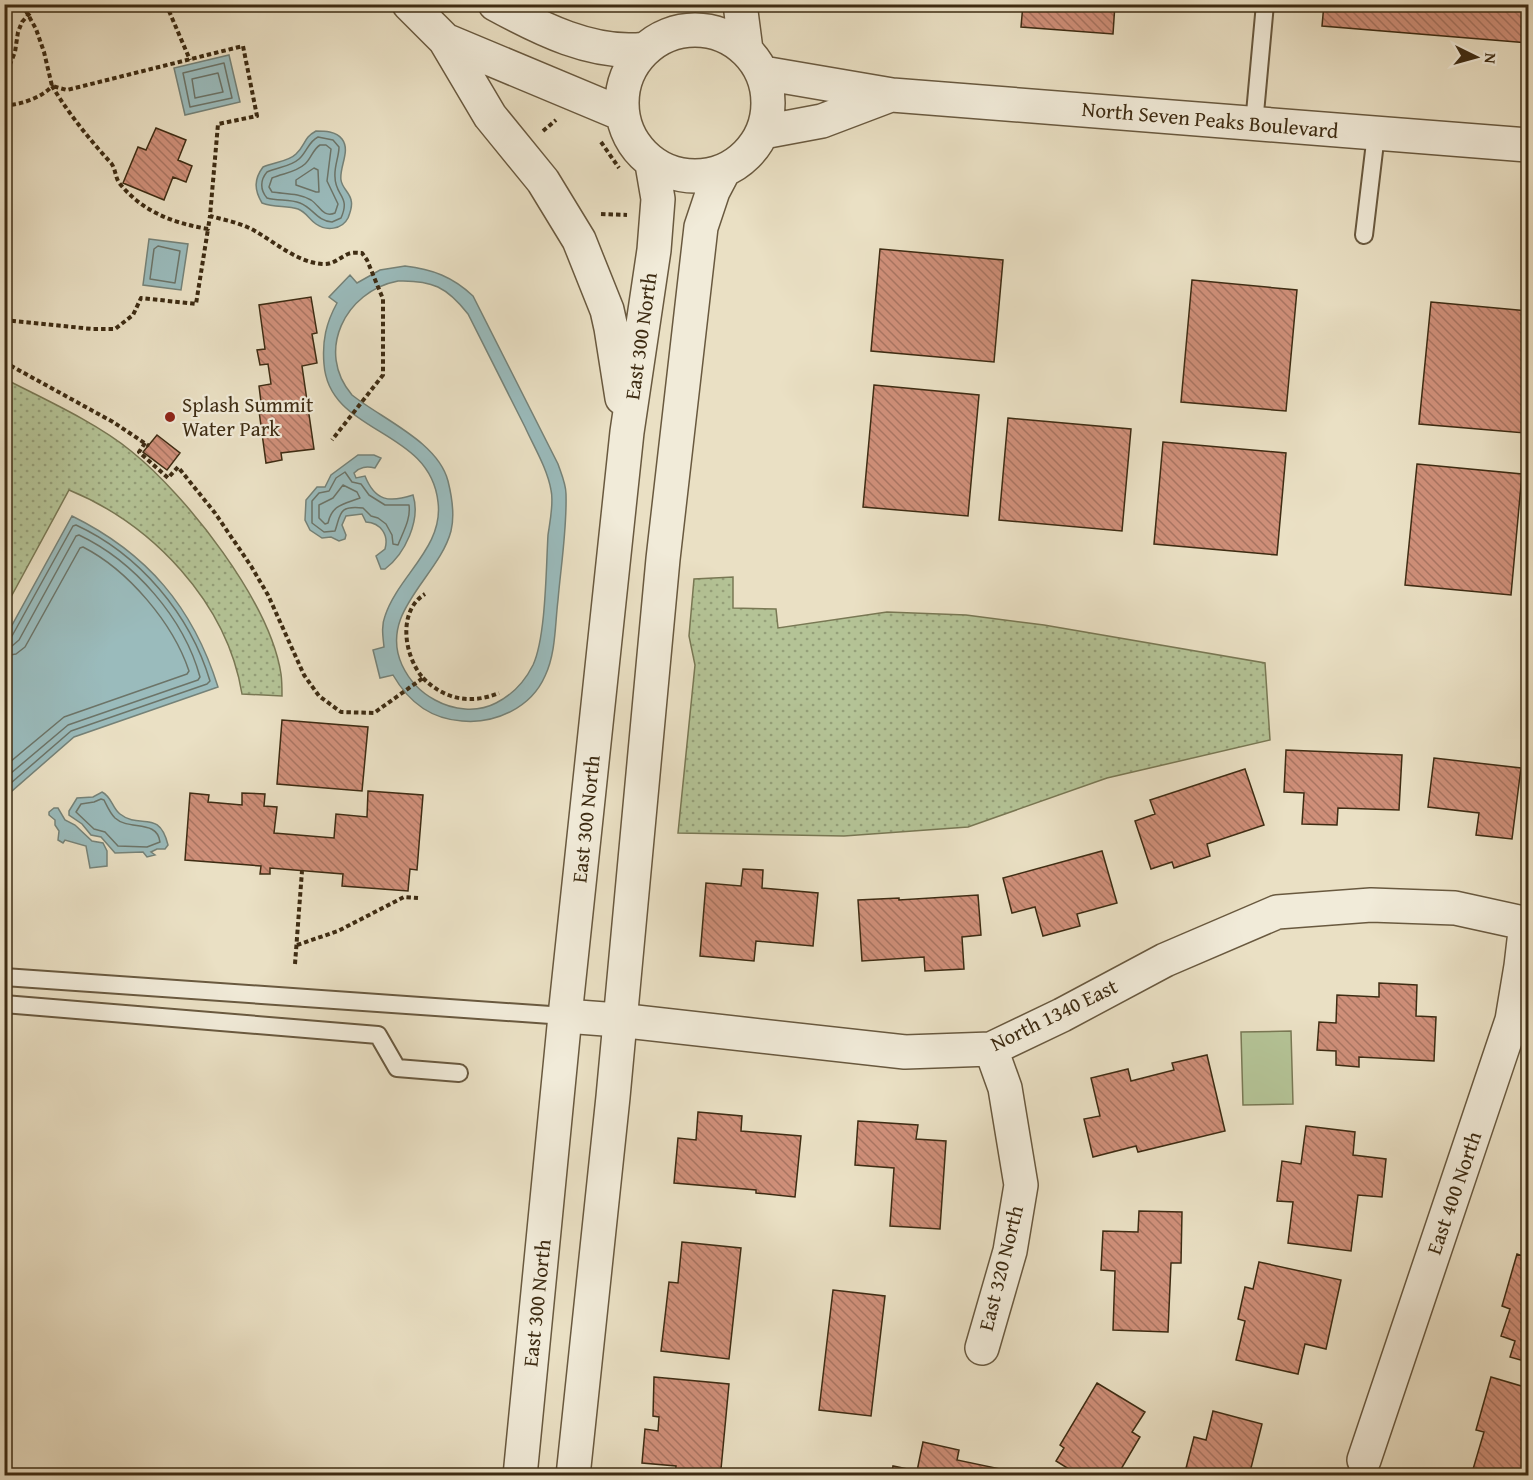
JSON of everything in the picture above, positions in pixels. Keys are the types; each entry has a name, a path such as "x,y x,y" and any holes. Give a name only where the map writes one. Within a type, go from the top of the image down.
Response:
{"street":[{"path":"409,4 445,40 490,116 543,181 579,240 612,328 627,432"},
{"path":"495,4 550,31 588,44 606,49 631,51 645,49"},
{"path":"740,4 754,61 769,106 763,132 758,142 737,165 709,176 677,175 638,169 635,147 626,131 621,107 629,70 645,49 684,18 705,30 730,38 754,61"},
{"path":"445,40 622,114"},
{"name":"North Seven Peaks Boulevard","path":"754,61 892,95 1528,145"},
{"name":"North Seven Peaks Boulevard","path":"763,132 822,121 858,105 892,95"},
{"name":"East 300 North","path":"520,1476 565,1016 627,432 654,250 658,199 638,169"},
{"path":"573,1476 613,1096 618,1020 663,559 701,226 713,191 723,172"},
{"name":"North 1340 East","path":"565,1016 905,1052 991,1049 1062,1015 1165,960 1277,912 1371,905 1455,908 1527,923"},
{"name":"East 400 North","path":"1364,1460 1512,1020 1527,923"},
{"name":"East 320 North","path":"982,1348 1010,1251 1021,1185 1005,1088 991,1049"}],"lane":[{"path":"1254,124 1265,4"},
{"path":"1364,235 1376,134"},
{"path":"4,977 565,1016"},
{"path":"4,1004 378,1035 397,1068 459,1073"}],"path":[{"path":"22,4 36,29 52,86 88,138 114,166 117,181 151,212 182,224 208,229"},
{"path":"4,79 15,52 18,32 27,15 38,4"},
{"path":"166,4 190,60"},
{"path":"4,320 92,329 115,328 133,315 141,298 196,304 210,216 218,124 257,116 243,46 79,88 68,90 52,86"},
{"path":"4,105 19,105 38,94 46,93 52,86"},
{"path":"594,134 608,150 638,169"},
{"path":"597,214 633,216"},
{"path":"210,216 238,223 255,231 278,247 308,261 324,264 338,261 350,253 362,253 367,260 383,299 383,375 332,440"},
{"path":"4,362 113,422 147,444 139,452 168,478 178,467 215,513 251,566 268,595 296,660 319,696 341,712 374,713 423,678"},
{"path":"425,594 412,607 406,629 411,662 423,678 448,696 471,700 499,693"},
{"path":"295,964 302,871"},
{"path":"297,945 338,931 404,897 418,898"}],"green space":[{"path":"5,379 70,412 117,441 131,451 177,495 223,552 261,615 274,646 281,674 282,696 242,694 234,660 220,628 203,598 181,570 129,523 69,490 5,608"},
{"path":"733,577 733,608 776,609 778,628 887,612 966,615 1044,625 1265,663 1270,740 1107,778 968,827 844,836 678,833 695,665 689,636 694,579"},
{"path":"1291,1031 1293,1104 1243,1105 1241,1032"}],"water":[{"path":"229,55 240,102 185,115 174,68"},
{"path":"316,131 337,134 342,139 345,149 341,180 352,202 348,218 342,225 334,228 320,226 298,209 262,203 256,189 258,176 263,167 293,157 309,136"},
{"path":"149,239 188,244 181,290 143,285"},
{"path":"405,266 424,269 450,279 473,296 558,464 564,482 565,534 549,667 531,697 511,712 499,717 462,721 440,717 413,700 393,675 380,678 373,650 384,647 385,616 391,601 419,561 434,533 438,518 438,502 431,477 418,459 343,405 330,387 324,364 326,332 337,303 329,297 350,275 357,283 380,270","holes":["398,281 430,284 446,291 468,314 540,458 552,495 545,602 537,653 530,671 517,687 502,700 481,708 465,709 449,706 424,693 412,681 402,665 397,646 398,628 404,611 435,564 451,531 452,500 448,481 433,454 421,443 352,395 341,378 336,360 336,343 341,326 350,310 363,297 379,287"]},
{"path":"358,455 374,455 381,458 375,468 363,468 354,473 356,478 365,476 373,491 378,495 397,499 413,495 415,515 410,536 399,555 385,569 381,569 376,556 385,549 385,535 380,527 366,522 362,514 346,516 342,525 346,535 345,539 339,541 331,537 322,538 310,530 305,520 306,500 317,487 325,487 331,475"},
{"path":"72,516 123,547 164,585 181,607 195,632 208,658 218,687 74,737 5,797 5,638"},
{"path":"102,792 120,814 127,818 154,823 160,827 168,845 165,849 157,849 151,852 155,855 147,857 143,852 115,853 101,837 91,835 82,824 69,815 77,798 93,797"},
{"path":"54,808 58,808 65,820 75,825 92,841 103,843 107,851 107,866 90,868 86,846 65,840 63,843 58,840 59,831 55,820 49,815"}],"building":[{"path":"1023,4 1115,4 1113,34 1021,27"},
{"path":"1324,4 1528,4 1528,43 1322,26"},
{"path":"156,128 186,140 178,160 192,166 186,182 173,177 164,200 123,183 138,147 146,150"},
{"path":"880,249 1003,260 994,362 871,351"},
{"path":"1192,280 1297,290 1286,411 1181,402"},
{"path":"311,297 317,333 312,334 317,363 302,366 314,449 281,453 282,460 266,463 259,411 262,410 259,386 271,384 268,364 260,365 257,350 265,349 259,305"},
{"path":"1431,302 1528,311 1528,397 1525,433 1419,424"},
{"path":"874,385 979,395 968,516 863,507"},
{"path":"1008,418 1131,429 1122,531 999,520"},
{"path":"157,435 180,453 167,470 143,452"},
{"path":"1163,442 1286,453 1277,555 1154,544"},
{"path":"1417,464 1522,474 1511,595 1405,585"},
{"path":"282,720 368,727 362,791 277,784"},
{"path":"1286,750 1402,755 1399,810 1338,808 1337,825 1302,824 1304,793 1284,792"},
{"path":"1434,758 1521,768 1512,839 1476,835 1479,813 1428,807"},
{"path":"1245,769 1264,825 1207,844 1210,856 1174,868 1172,862 1151,869 1135,821 1155,814 1150,800"},
{"path":"368,791 423,795 417,870 410,869 408,891 342,886 343,874 270,868 270,874 260,874 261,866 185,860 190,793 209,795 208,802 242,805 242,793 265,794 264,806 277,807 274,833 334,838 336,814 367,817"},
{"path":"1102,851 1117,903 1077,914 1080,926 1043,936 1035,907 1012,913 1003,878"},
{"path":"743,869 763,870 762,888 818,893 813,946 756,941 754,961 700,956 706,883 741,886"},
{"path":"978,895 981,935 962,937 964,969 925,971 924,957 862,961 858,900"},
{"path":"1379,983 1417,985 1416,1016 1436,1017 1434,1061 1359,1057 1359,1067 1336,1065 1336,1051 1317,1050 1319,1022 1336,1023 1337,995 1379,997"},
{"path":"1207,1055 1225,1131 1138,1152 1136,1146 1093,1157 1084,1119 1100,1116 1091,1078 1128,1069 1131,1081 1174,1070 1172,1063"},
{"path":"698,1112 742,1116 741,1131 801,1136 795,1197 756,1193 756,1190 674,1183 678,1138 696,1140"},
{"path":"858,1121 918,1125 916,1139 946,1141 940,1229 890,1226 894,1168 855,1165"},
{"path":"1306,1126 1355,1132 1353,1155 1386,1159 1382,1197 1358,1195 1351,1251 1288,1243 1293,1202 1277,1201 1282,1161 1301,1164"},
{"path":"1139,1211 1182,1212 1181,1263 1171,1263 1168,1332 1113,1330 1115,1271 1101,1270 1103,1231 1138,1232"},
{"path":"682,1242 741,1248 729,1359 661,1351 669,1282 678,1283"},
{"path":"1517,1254 1528,1258 1528,1362 1510,1357 1515,1341 1501,1336 1510,1309 1502,1306"},
{"path":"1259,1262 1341,1280 1326,1349 1305,1344 1298,1374 1236,1360 1245,1321 1238,1319 1245,1287 1253,1289"},
{"path":"833,1290 885,1296 871,1416 819,1410"},
{"path":"654,1377 729,1384 721,1469 713,1469 712,1476 675,1476 676,1466 642,1463 645,1429 658,1431 659,1417 653,1416"},
{"path":"1491,1377 1528,1388 1528,1476 1471,1476 1484,1432 1476,1430"},
{"path":"1097,1383 1145,1412 1132,1432 1140,1437 1117,1476 1080,1476 1056,1461 1064,1448 1060,1445"},
{"path":"1213,1411 1262,1424 1249,1476 1184,1476 1194,1437 1206,1440"},
{"path":"923,1442 959,1450 957,1460 1010,1471 1010,1476 891,1476 893,1466 917,1471"}],"place":[{"name":"Splash Summit Water Park","path":"170,417"}]}
